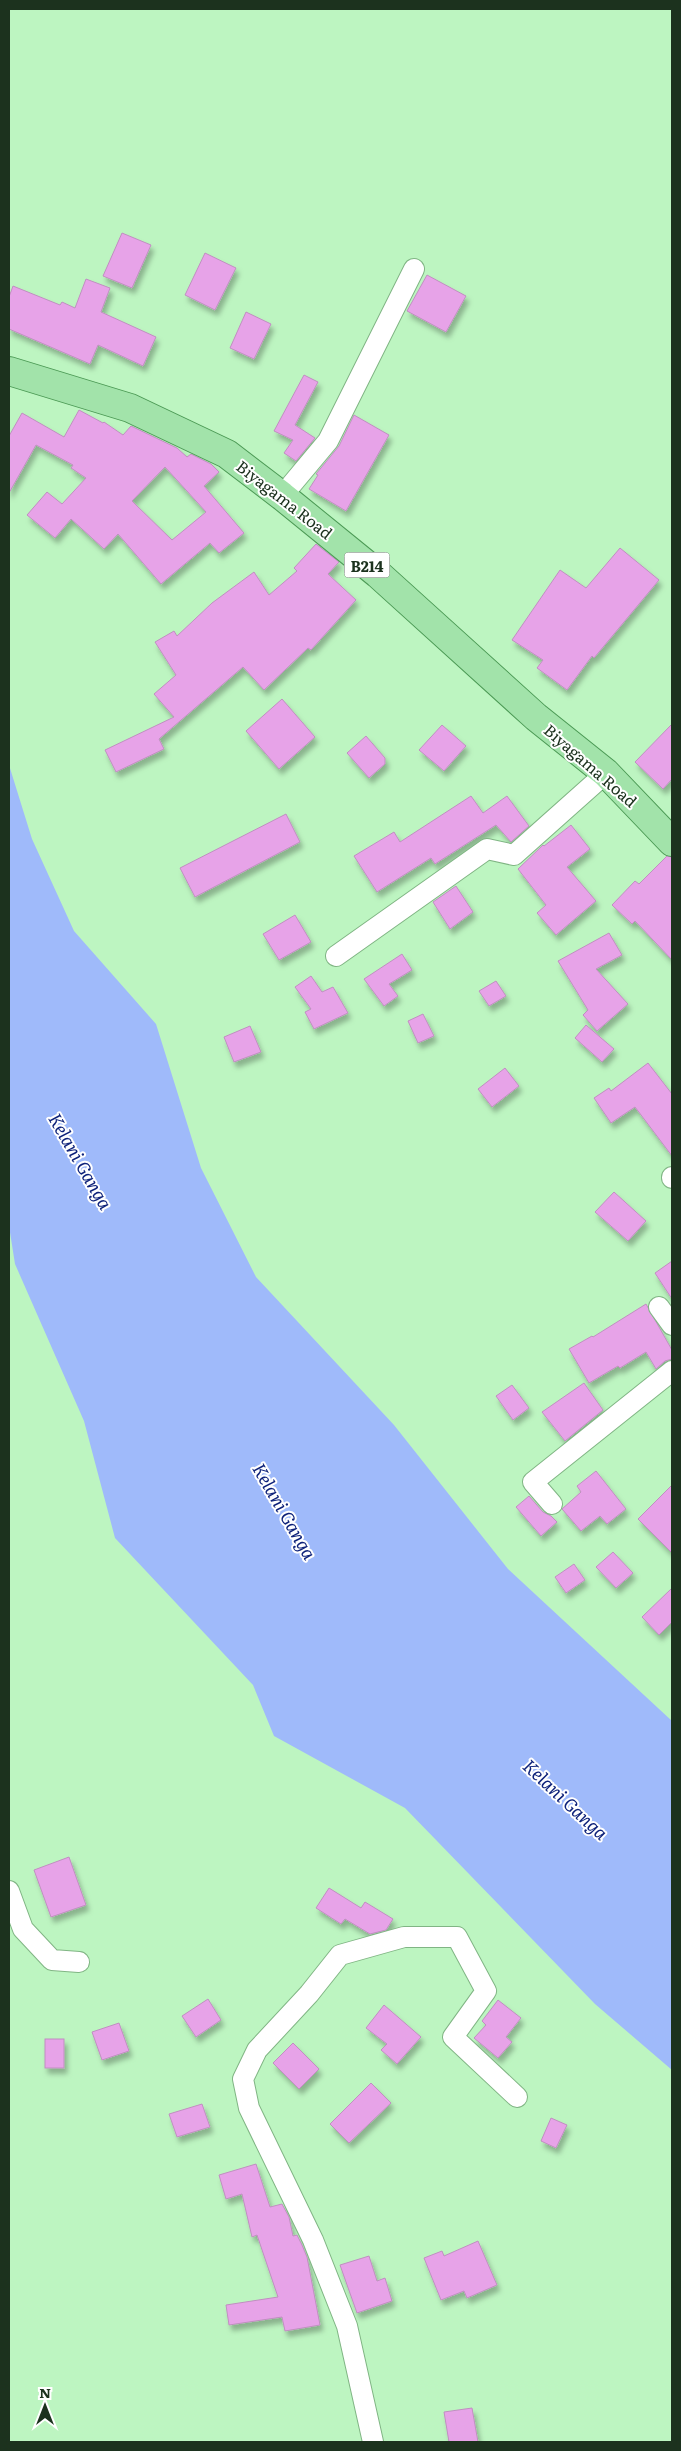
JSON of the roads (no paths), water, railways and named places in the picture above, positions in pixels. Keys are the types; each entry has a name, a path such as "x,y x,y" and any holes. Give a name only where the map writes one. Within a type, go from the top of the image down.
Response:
{"main road":[{"name":"Biyagama Road","path":"9,371 130,408 226,454 282,496 378,574 536,717 606,773 670,835"}],"street":[{"path":"282,496 328,442 414,269"},
{"path":"336,956 487,849 514,855 606,773"},
{"path":"659,1307 672,1325"},
{"path":"552,1504 534,1482 672,1371"},
{"path":"9,1891 23,1929 52,1960 79,1962"},
{"path":"374,2442 347,2326 313,2240 249,2108 243,2079 257,2050 309,1994 340,1955 404,1937 457,1937 486,1991 453,2037 517,2097"}],"water":[{"name":"Kelani Ganga","path":"9,765 32,839 74,931 156,1024 201,1168 256,1277 394,1425 508,1569 672,1721 672,2070 595,2004 405,1808 274,1736 253,1685 115,1538 84,1421 15,1264 9,1226"}]}
